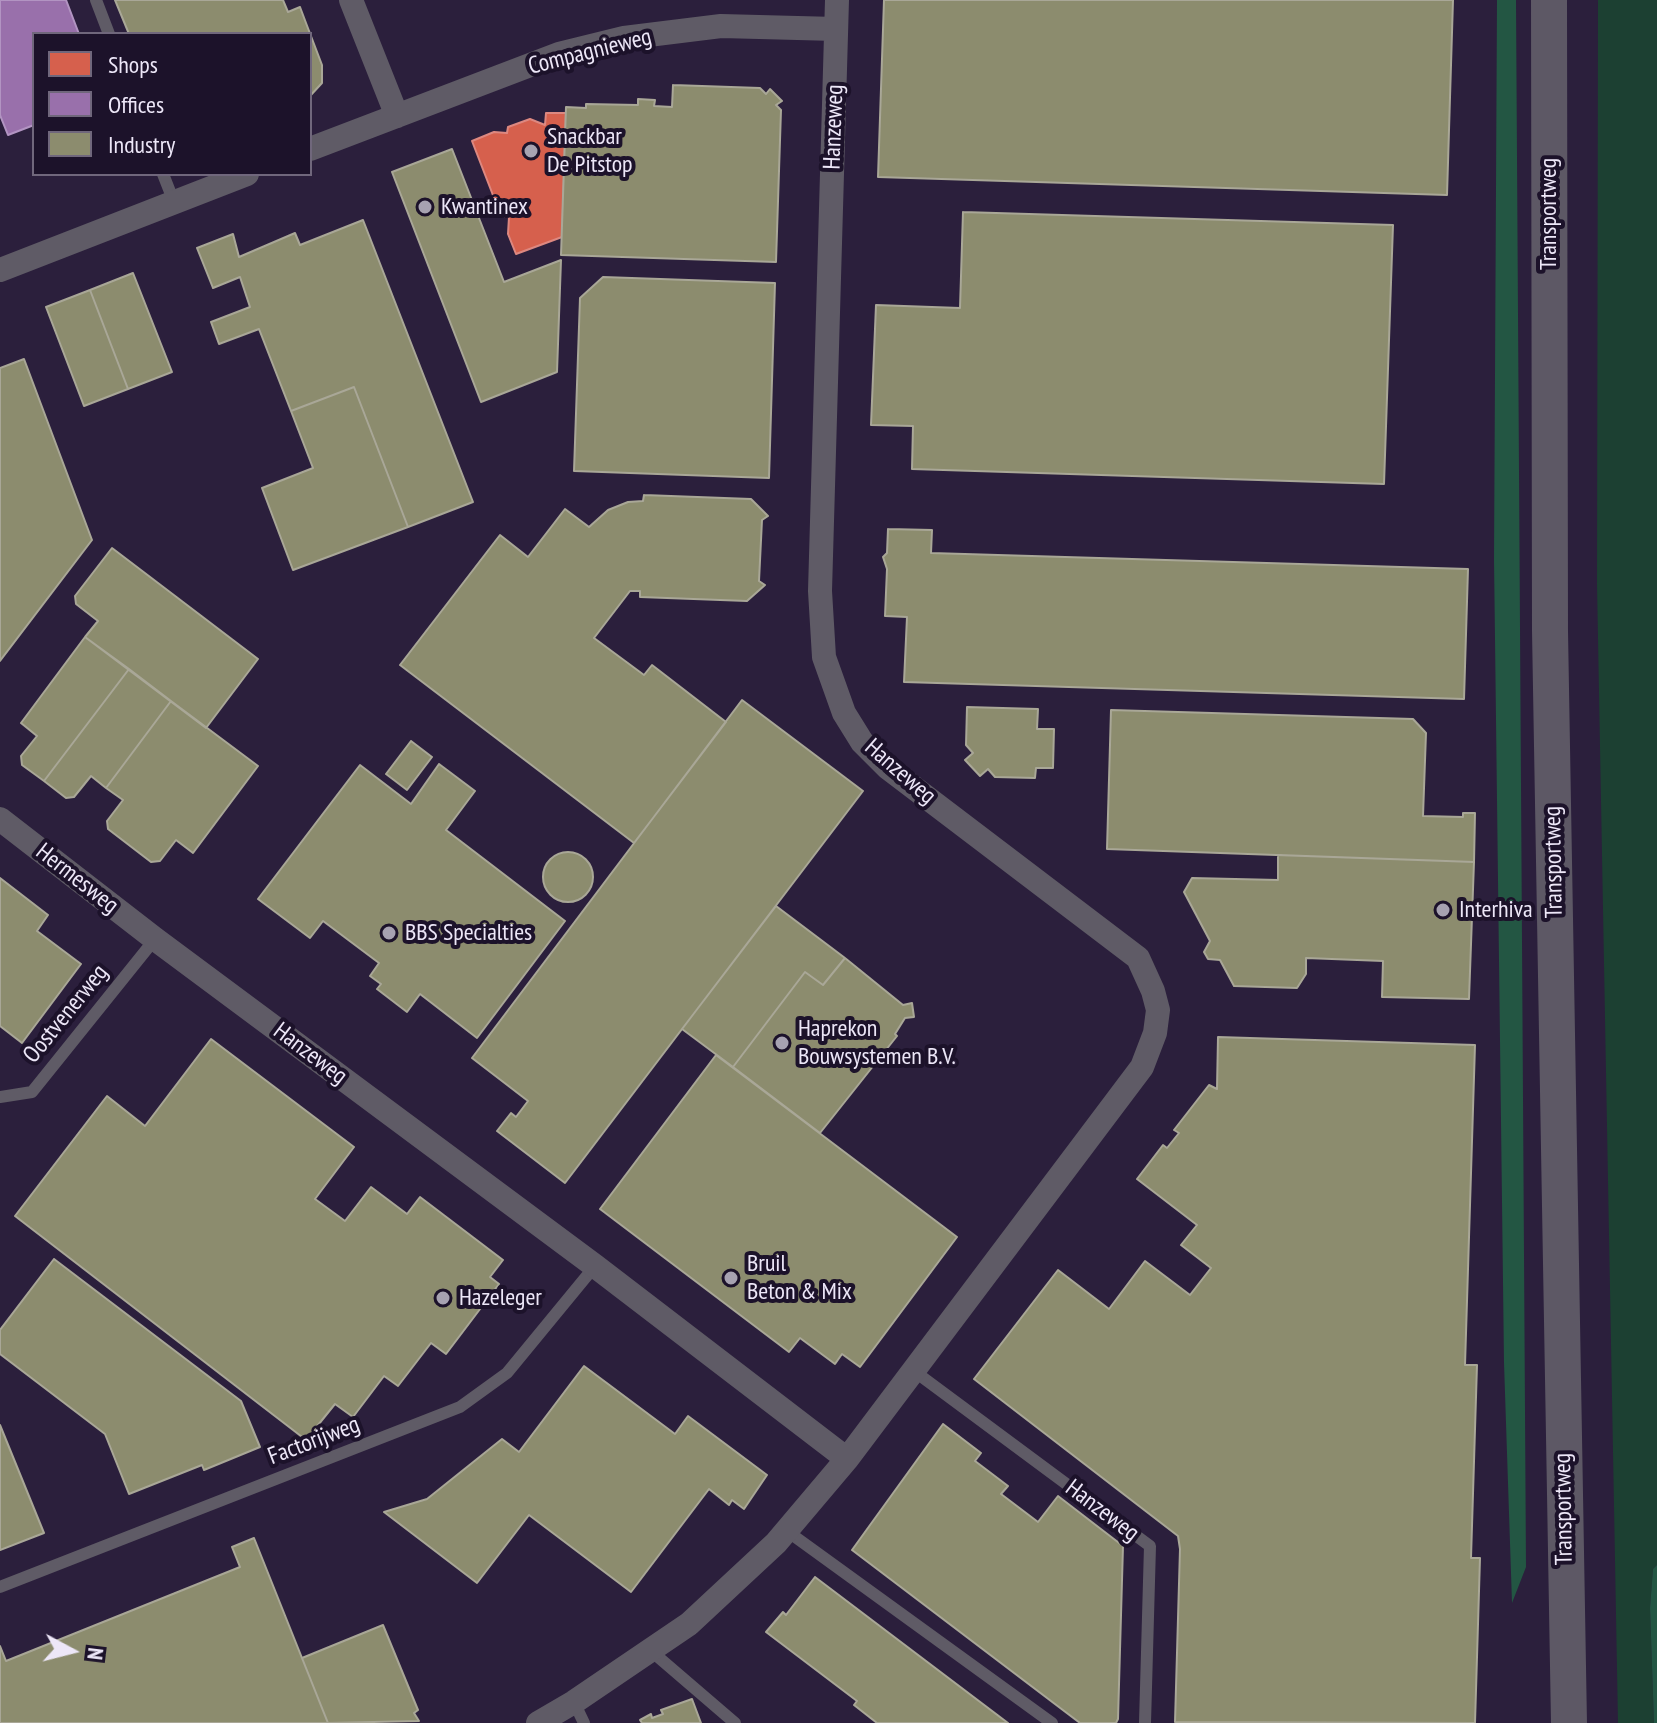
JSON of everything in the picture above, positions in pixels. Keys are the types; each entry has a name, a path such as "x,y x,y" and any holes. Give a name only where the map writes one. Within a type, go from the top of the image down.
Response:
{"street":[{"path":"351,0 397,116"},
{"name":"Hanzeweg","path":"538,1723 579,1713 650,1650 689,1624 729,1589 787,1531 847,1459 1142,1067 1155,1033 1158,1010 1138,958 888,768 862,742 844,713 824,657 820,591 837,0"},
{"name":"Transportweg","path":"1549,0 1550,631 1569,1723"},
{"name":"Transportweg","path":"1569,0 1572,757 1588,1723"},
{"name":"Compagnieweg","path":"312,148 559,54 624,38 721,26 836,29"},
{"path":"0,270 242,176"},
{"name":"Hermesweg","path":"0,819 155,939"},
{"name":"Hanzeweg","path":"155,939 595,1266 847,1459"}],"lane":[{"path":"96,0 108,32"},
{"path":"164,176 174,202"},
{"name":"Oostvenerweg","path":"0,1097 32,1092 155,939"},
{"name":"Factorijweg","path":"0,1587 460,1407 507,1373 595,1266"},
{"name":"Hanzeweg","path":"914,1371 1150,1546 1145,1723"},
{"path":"787,1531 1052,1723"},
{"path":"650,1650 735,1723"}],"shaded area":[{"path":"0,0 1654,0 1657,245 1657,1723 0,1723"}],"green space":[{"path":"1497,0 1516,0 1526,1567 1512,1603 1504,1363 1494,559"},
{"path":"1598,0 1657,0 1657,1565 1653,1569 1650,1608 1654,1723 1618,1723 1597,584"},
{"path":"1657,1565 1657,1723 1654,1723 1650,1608 1653,1569"}],"building: Shops":[{"path":"546,113 566,113 562,237 516,254 508,234 509,217 505,217 505,204 496,203 472,141 494,132 507,133 508,127 530,119 545,125"}],"building: Offices":[{"path":"0,0 66,0 78,32 32,32 32,126 8,135 0,115"}],"building: Industry":[{"path":"115,0 283,0 288,12 300,7 309,32 128,32"},
{"path":"884,0 1453,0 1447,195 878,177"},
{"path":"312,39 322,65 322,83 312,94"},
{"path":"673,85 760,88 766,94 770,89 782,101 776,105 781,110 776,262 561,255 566,107 586,108 586,104 638,105 638,99 655,100 654,106 672,107"},
{"path":"452,149 504,282 561,260 557,372 481,402 392,172"},
{"path":"963,212 1393,225 1384,484 912,469 913,426 871,425 876,305 960,308"},
{"path":"363,220 473,502 408,527 354,387 291,411 259,329 219,344 211,322 250,307 240,277 213,288 197,248 233,234 239,257 295,233 300,245"},
{"path":"133,273 172,372 128,389 90,290"},
{"path":"603,277 775,283 769,478 574,471 580,298"},
{"path":"90,290 128,389 84,406 46,307"},
{"path":"24,359 92,540 0,661 0,368"},
{"path":"354,387 408,527 293,570 262,488 313,468 291,411"},
{"path":"644,495 751,499 768,516 762,520 759,581 765,585 747,601 640,597 640,591 630,591 594,638 644,675 652,665 726,722 634,843 400,665 500,535 528,557 565,509 589,527 608,510 628,502 643,501"},
{"path":"888,529 932,530 931,553 1468,569 1464,699 904,682 907,617 885,616 887,569 883,557 887,553"},
{"path":"112,548 258,659 206,728 85,637 98,621 76,604 75,596"},
{"path":"85,637 129,669 44,781 22,765 21,756 37,736 21,723"},
{"path":"129,669 171,701 106,788 91,776 74,797 66,798 44,781"},
{"path":"742,700 863,791 565,1183 497,1131 511,1113 516,1117 528,1101 472,1058"},
{"path":"171,701 258,766 193,853 176,840 160,861 151,862 108,829 107,821 123,800 106,788"},
{"path":"967,707 1038,709 1037,729 1054,729 1053,768 1036,768 1035,778 995,777 988,769 980,776 965,760 973,753 966,745"},
{"path":"1111,710 1413,719 1426,733 1423,816 1463,817 1463,813 1475,813 1474,862 1107,849"},
{"path":"411,741 432,757 407,790 386,774"},
{"path":"439,764 475,791 446,830 565,921 477,1038 420,994 407,1012 377,989 381,984 370,976 379,963 323,921 310,938 258,899 360,765 411,804"},
{"path":"568,852 586,859 593,877 586,895 568,902 550,895 543,877 550,859"},
{"path":"1278,855 1474,862 1469,999 1382,997 1383,961 1306,958 1306,974 1297,988 1234,986 1220,960 1208,959 1204,952 1210,941 1184,892 1192,878 1278,880"},
{"path":"0,878 48,915 37,931 81,964 22,1043 0,1026"},
{"path":"776,906 845,958 823,985 805,972 733,1067 682,1029"},
{"path":"845,958 903,1005 912,1003 914,1017 905,1018 895,1034 897,1036 820,1133 733,1067 805,972 823,985"},
{"path":"1218,1037 1475,1045 1465,1365 1477,1365 1471,1558 1480,1558 1475,1723 1175,1722 1178,1536 974,1379 1058,1270 1109,1309 1145,1261 1190,1295 1211,1268 1181,1245 1197,1225 1137,1179 1163,1145 1167,1148 1179,1133 1174,1130 1209,1085 1217,1089"},
{"path":"211,1039 354,1147 315,1199 345,1221 371,1187 407,1214 420,1197 503,1260 490,1277 499,1284 446,1354 431,1343 398,1386 384,1376 353,1417 335,1404 306,1440 15,1216 107,1096 145,1126"},
{"path":"716,1055 957,1237 860,1367 842,1354 835,1364 800,1338 789,1352 600,1209"},
{"path":"54,1259 241,1401 260,1447 204,1470 202,1465 129,1494 105,1434 0,1354 0,1330"},
{"path":"584,1366 675,1434 688,1416 767,1475 744,1509 732,1500 729,1505 709,1489 631,1592 529,1515 477,1583 384,1512 427,1499 502,1439 519,1452"},
{"path":"943,1424 981,1453 975,1461 1008,1486 1001,1494 1038,1522 1058,1496 1123,1546 1116,1723 1080,1723 852,1550"},
{"path":"0,1425 44,1533 0,1550"},
{"path":"254,1538 328,1723 0,1723 0,1646 6,1661 240,1567 232,1547"},
{"path":"815,1577 1008,1723 877,1723 854,1705 857,1701 766,1632 783,1612 786,1615"},
{"path":"383,1625 418,1710 414,1713 419,1721 328,1723 302,1658"},
{"path":"692,1699 701,1723 642,1723 640,1720 651,1714 652,1718 663,1714 661,1710"}],"place":[{"name":"Snackbar De Pitstop","path":"531,151"},
{"name":"Kwantinex","path":"425,207"},
{"name":"Interhiva","path":"1443,910"},
{"name":"BBS Specialties","path":"389,933"},
{"name":"Haprekon Bouwsystemen B.V.","path":"782,1043"},
{"name":"Bruil Beton & Mix","path":"731,1278"},
{"name":"Hazeleger","path":"443,1298"}]}
